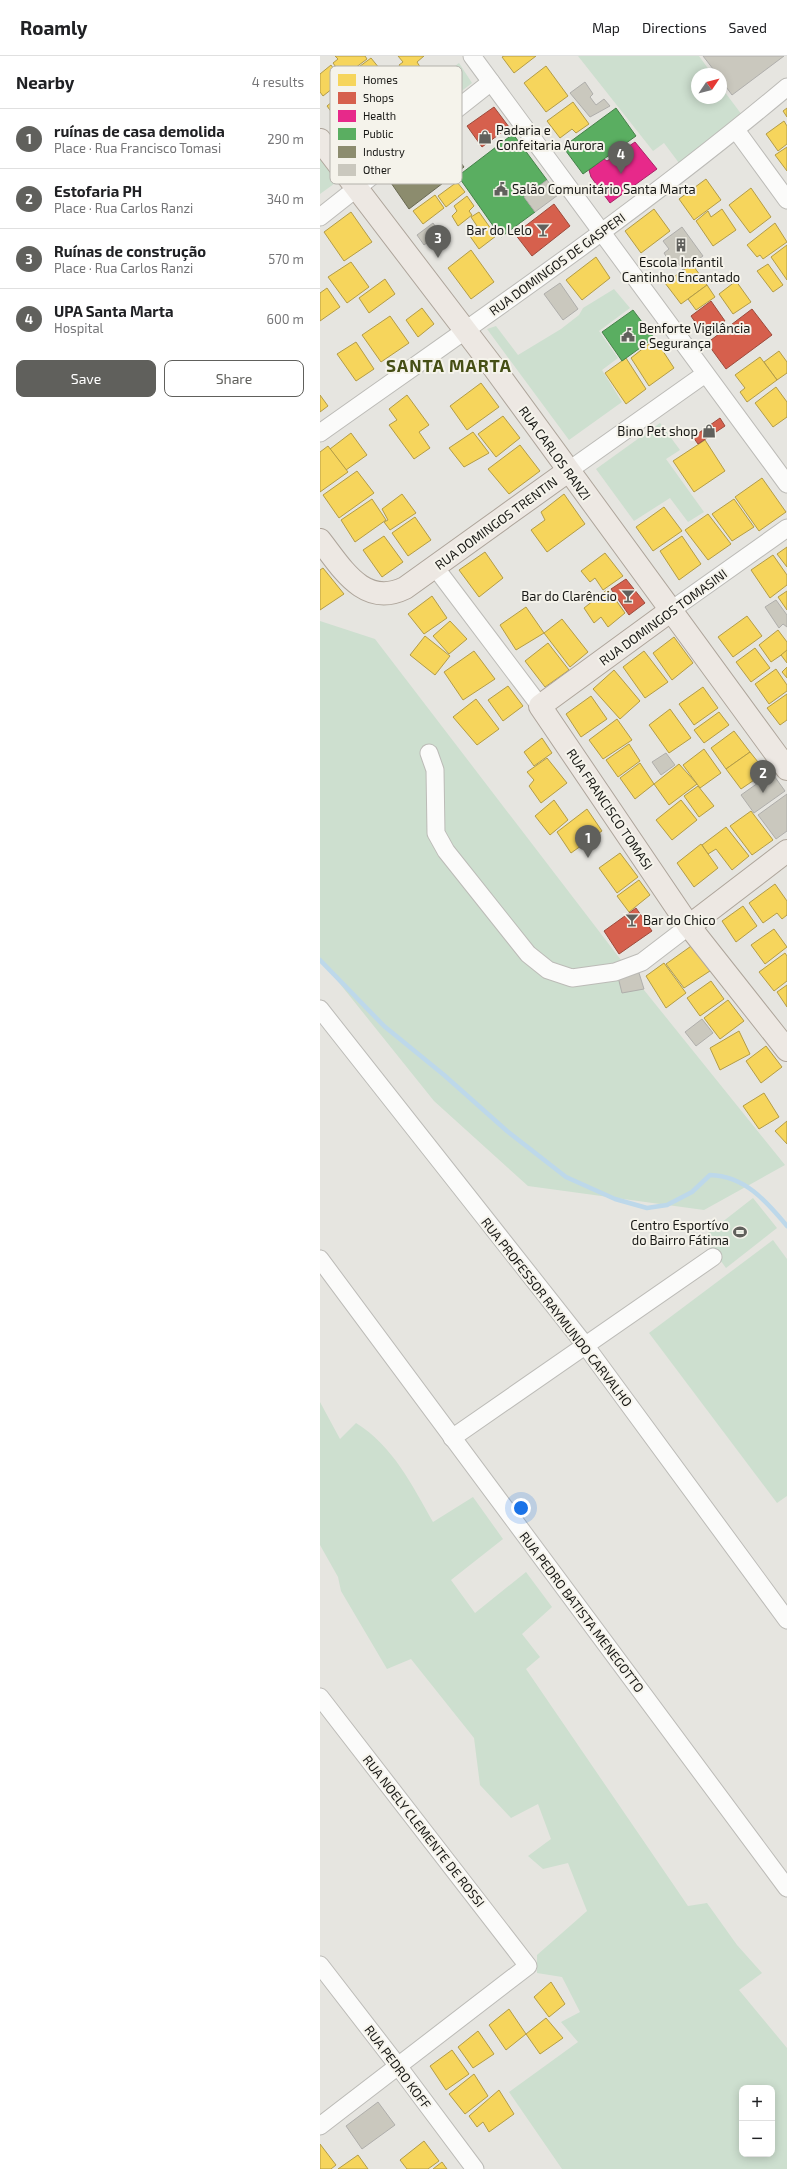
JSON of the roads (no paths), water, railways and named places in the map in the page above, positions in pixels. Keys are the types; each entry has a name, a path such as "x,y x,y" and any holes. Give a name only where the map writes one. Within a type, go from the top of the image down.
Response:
{"main road":[{"name":"RUA CARLOS RANZI","path":"320,140 330,153"},
{"name":"RUA CARLOS RANZI","path":"354,184 568,471 787,769"},
{"name":"RUA DOMINGOS TRENTIN","path":"320,540 346,573 365,589 380,595 395,593 405,588 568,471"},
{"name":"RUA DOMINGOS TOMASINI","path":"540,706 670,611"},
{"name":"RUA FRANCISCO TOMASI","path":"540,706 689,926 787,1050"},
{"path":"689,926 787,851"}],"street":[{"path":"472,56 787,484"},
{"path":"462,105 491,82"},
{"name":"RUA DOMINGOS DE GASPERI","path":"320,433 465,332 602,232 736,130 787,87"},
{"path":"736,130 787,200"},
{"path":"320,217 362,184"},
{"name":"RUA DOMINGOS TRENTIN","path":"568,471 706,374"},
{"name":"RUA DOMINGOS TOMASINI","path":"670,611 787,528"},
{"name":"RUA FRANCISCO TOMASI","path":"435,566 540,706"},
{"path":"429,753 435,770 436,833 446,851 528,954 548,970 572,978 615,972 642,962 689,926"},
{"name":"RUA PROFESSOR RAYMUNDO CARVALHO","path":"320,1009 585,1345 787,1620"},
{"path":"452,1438 713,1257"},
{"name":"RUA PEDRO BATISTA MENEGOTTO","path":"320,1259 787,1888"},
{"name":"RUA NOELY CLEMENTE DE ROSSI","path":"320,1697 528,1966 398,2066"},
{"name":"RUA PEDRO KOFF","path":"320,1965 475,2169"},
{"path":"320,2126 398,2066"}],"waterway":[{"path":"320,960 384,1026 444,1075 507,1131 566,1177 615,1199 647,1208 667,1205 692,1192 710,1175 722,1176 734,1180 754,1192 763,1199 787,1226"}],"place":[{"name":"Padaria e Confeitaria Aurora","path":"485,137"},
{"name":"UPA Santa Marta","path":"621,174"},
{"name":"Salão Comunitário Santa Marta","path":"501,189"},
{"name":"Bar do Lelo","path":"543,230"},
{"name":"Escola Infantil Cantinho Encantado","path":"681,245"},
{"name":"Ruínas de construção","path":"438,258"},
{"name":"Benforte Vigilância e Segurança","path":"628,335"},
{"name":"Bino Pet shop","path":"709,431"},
{"name":"Bar do Clarêncio","path":"628,596"},
{"name":"Estofaria PH","path":"763,793"},
{"name":"ruínas de casa demolida","path":"588,858"},
{"name":"Bar do Chico","path":"632,920"},
{"name":"Centro Esportívo do Bairro Fátima","path":"740,1232"}],"district":[{"name":"SANTA MARTA","path":"449,365"}]}
